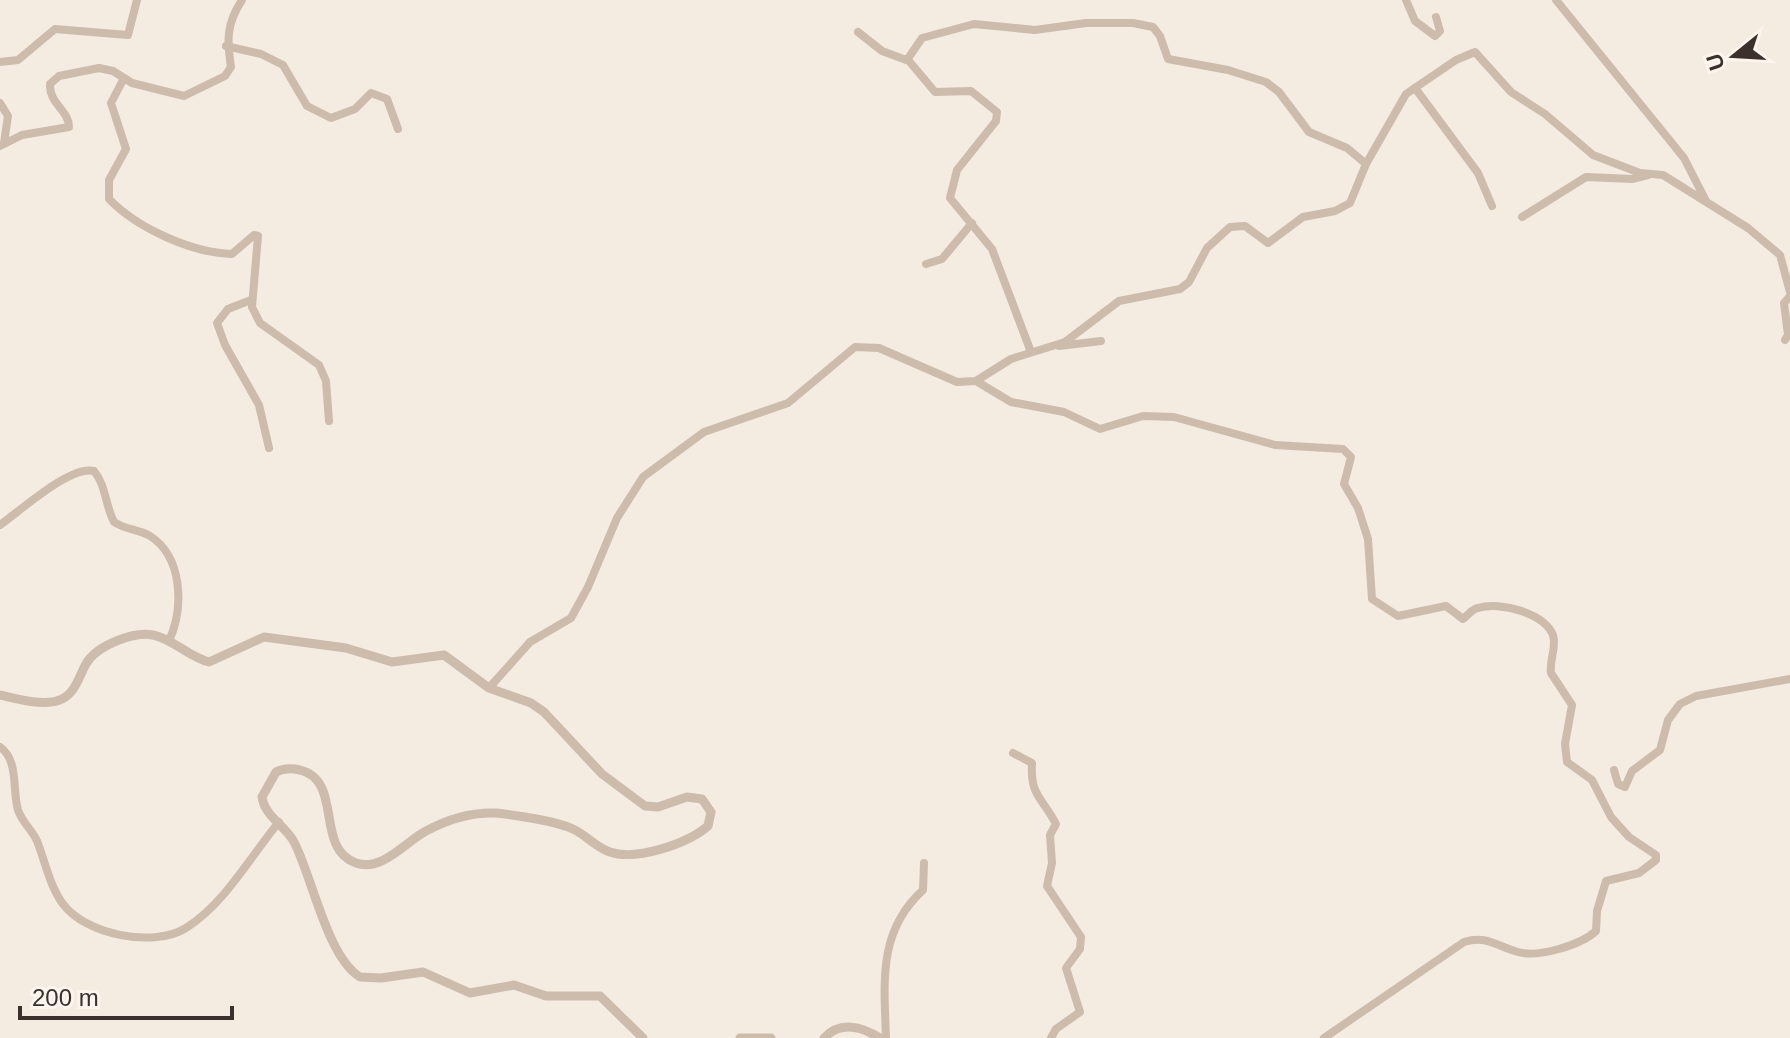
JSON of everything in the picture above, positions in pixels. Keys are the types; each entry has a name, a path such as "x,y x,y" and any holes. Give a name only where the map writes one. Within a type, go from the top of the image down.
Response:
{"street":[{"path":"0,62 18,60 42,37 61,28 114,37 128,35 137,0"},
{"path":"2,144 22,135 69,127 68,117 50,94 50,84 56,78 99,68 178,95 190,95 229,73 231,67 226,46 233,12 242,0"},
{"path":"1406,0 1415,21 1435,36 1440,31 1436,17"},
{"path":"1556,0 1684,158 1706,202"},
{"path":"907,60 922,38 974,24 1022,30 1086,23 1148,25 1160,36 1168,59 1228,70 1266,82 1280,94 1309,132 1347,148 1366,164"},
{"path":"858,32 882,51 907,60 923,74 935,92 971,91 997,112 997,119 957,170 950,200 972,223 995,255 1031,352"},
{"path":"226,46 261,54 283,65 307,106 331,118 355,109 371,93 387,99 398,129"},
{"path":"1054,346 1086,328 1119,301 1185,286 1207,248 1230,227 1245,226 1268,243 1303,217 1344,207 1353,199 1366,164 1396,107 1415,88 1456,60 1475,52 1511,92 1551,119 1593,155 1640,173 1656,173 1706,202 1776,250 1790,294 1784,303 1788,335 1785,340"},
{"path":"124,78 111,103 126,149 109,180 109,199 163,234 205,250 232,254 254,235 258,236 251,300 260,323 314,360 322,370 329,421"},
{"path":"1415,88 1478,173 1492,206"},
{"path":"0,103 8,116 2,144"},
{"path":"1522,217 1586,177 1632,179 1656,173"},
{"path":"926,264 942,259 972,223"},
{"path":"251,300 223,312 217,323 225,345 259,405 269,448"},
{"path":"489,688 515,658 543,633 562,626 571,618 588,587 617,518 639,481 701,434 780,408 855,347 879,348 957,382 976,381 1011,359 1031,352 1101,341"},
{"path":"976,381 1011,402 1064,412 1103,429 1134,417 1158,416 1275,445 1343,449 1351,457 1344,484 1365,528 1370,559 1370,595 1377,605 1398,616 1446,606 1461,619 1476,608 1501,608 1538,619 1551,631 1554,647 1551,673 1572,705 1565,744 1567,762 1588,775 1618,826 1656,855 1656,860 1639,873 1606,881 1597,911 1596,931 1591,936 1561,947 1527,953 1487,938 1464,942 1324,1038"},
{"path":"0,525 44,492 82,470 91,470 101,481 104,501 114,522 151,536 162,545 176,572 176,612 169,641"},
{"path":"0,695 55,702 69,694 91,657 111,645 151,634 209,662 264,637 346,648 392,662 440,654 451,658 489,688 531,703 544,712 602,774 645,806 658,807 687,797 702,799 711,812 708,826 681,840 630,855 605,850 562,825 477,812 451,819 424,832 380,862 365,864 346,858 336,846 318,781 306,772 289,769 276,772 262,797 267,811 295,843 341,956 360,977 381,978 423,972 470,993 514,985 546,996 600,996 643,1038"},
{"path":"1614,770 1618,784 1625,787 1632,771 1660,750 1673,711 1690,698 1790,679"},
{"path":"0,747 10,760 20,815 37,842 60,899 74,915 114,932 156,940 183,930 229,889 279,822"},
{"path":"1013,753 1032,763 1029,779 1032,789 1056,824 1050,835 1052,863 1046,885 1079,933 1082,943 1066,968 1080,1012 1056,1029 1051,1038"},
{"path":"886,1038 885,955 910,899 923,890 924,863"},
{"path":"824,1038 843,1027 865,1030 880,1038"},
{"path":"740,1038 771,1038"}]}
